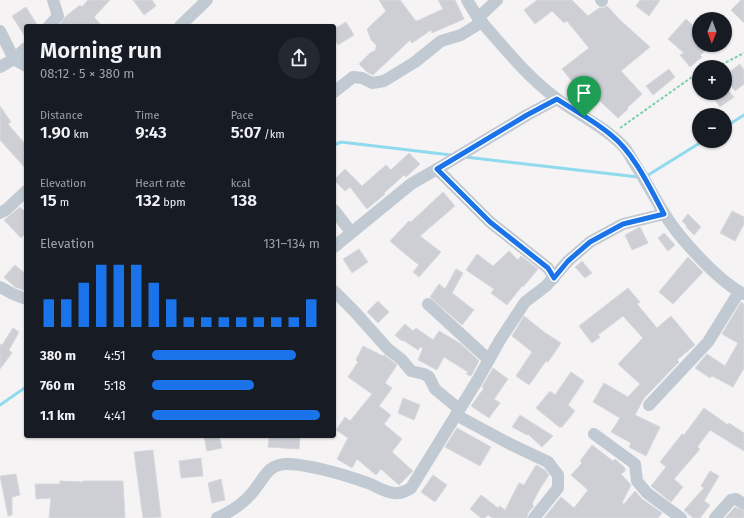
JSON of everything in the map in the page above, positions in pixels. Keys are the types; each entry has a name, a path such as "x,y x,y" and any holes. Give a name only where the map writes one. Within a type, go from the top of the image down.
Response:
{"street":[{"path":"51,24 58,16 53,0"},
{"path":"182,24 207,0"},
{"path":"467,0 480,20 531,78 557,99 611,135 624,148 645,178 664,214 683,238 714,271 741,293 708,342 649,405"},
{"path":"336,90 353,77 362,78 372,83 384,81 415,62 441,42 461,35 480,20 497,0"},
{"path":"0,31 14,59 24,65"},
{"path":"0,67 14,59 24,50"},
{"path":"336,245 411,184 527,115 557,99"},
{"path":"437,169 490,222 548,268 554,278"},
{"path":"0,213 7,209 24,193"},
{"path":"336,213 351,232"},
{"path":"217,518 233,515 252,493 262,477 274,466 286,464 324,470 368,483 394,493 404,492 411,488 457,412 478,381 500,340 525,302 546,286 568,261 590,242 623,224 664,214"},
{"path":"0,287 12,294 24,298"},
{"path":"336,293 388,349 402,360 410,371 424,374 429,377 435,389 457,412 510,444 548,462 558,475 558,488 534,518"},
{"path":"428,304 489,360"},
{"path":"594,434 636,464 637,481 647,493 681,518"},
{"path":"715,518 731,500 736,499 744,504"}],"path":[{"path":"730,60 744,53"},
{"path":"611,135 692,77"}],"building":[{"path":"88,0 110,0 94,17 100,24 60,24 65,17 80,5 82,7"},
{"path":"133,0 152,0 156,6 144,15"},
{"path":"379,0 400,0 417,21 443,9 438,0 455,0 464,19 432,33 431,30 412,43 410,40 373,75 367,72 359,64 370,53 376,50 375,48 377,46 371,40 367,29 386,11"},
{"path":"537,0 572,0 588,16 599,8 604,8 607,6 650,47 621,71 642,94 618,118 600,101 595,106 590,101 589,103 562,69 589,48 567,21 564,23 552,11 535,24 524,10"},
{"path":"640,0 660,0 649,16 636,6"},
{"path":"741,0 744,0 744,23 731,10"},
{"path":"26,7 37,24 24,24 24,35 12,16"},
{"path":"686,19 692,25 692,52 704,52 700,55 702,57 698,60 692,60 692,65 690,67 680,55 684,53 668,39"},
{"path":"346,22 354,35 338,45 336,42 336,28"},
{"path":"740,64 744,70 744,84 735,91 732,87 732,70"},
{"path":"669,69 675,77 653,95 646,86"},
{"path":"715,100 730,100 720,107"},
{"path":"0,106 11,122 8,124 24,143 24,167 0,140"},
{"path":"409,153 420,164 406,177 404,175 367,209 350,187 345,191 336,182 336,178 345,169 362,186 386,165 391,170"},
{"path":"443,192 455,206 420,236 441,252 419,277 413,272 419,265 390,241 409,221 411,222"},
{"path":"20,207 24,211 24,235 21,238 4,220"},
{"path":"732,211 744,217 744,224 735,241 720,233"},
{"path":"688,214 701,227 694,235 682,221"},
{"path":"640,227 648,243 632,250 625,235"},
{"path":"664,233 675,245 668,251 658,238"},
{"path":"359,249 368,262 352,273 343,259"},
{"path":"509,251 518,260 521,256 538,269 507,305 491,293 494,289 466,270 477,254 493,266"},
{"path":"688,257 703,272 673,304 659,292"},
{"path":"582,261 592,273 585,278 575,267"},
{"path":"15,265 24,272 24,290 15,287 4,277"},
{"path":"456,269 463,273 452,293 474,310 462,325 430,297 439,284 445,289"},
{"path":"628,288 640,302 637,304 657,328 671,316 695,345 677,360 679,362 644,398 635,415 660,427 646,456 629,447 631,443 611,432 620,418 593,402 604,383 628,397 640,384 618,364 643,338 623,316 598,335 600,337 592,343 579,326"},
{"path":"378,301 389,312 378,323 367,312"},
{"path":"741,302 744,304 744,368 733,387 712,376 710,378 695,368 707,354 725,366 738,343 722,334"},
{"path":"524,316 561,343 529,385 516,376 532,352 512,336"},
{"path":"405,324 413,331 416,328 433,340 439,331 461,344 479,361 471,376 466,374 468,372 444,357 437,370 418,360 423,348 420,347 418,350 403,340 402,341 395,335"},
{"path":"13,328 19,332 9,350 12,353 0,369 0,344 2,345"},
{"path":"363,346 383,356 384,355 397,365 385,383 392,388 379,406 391,415 384,424 402,439 392,452 413,471 399,485 381,469 376,475 357,459 352,468 337,459 348,438 336,430 345,417 350,421 372,394 348,377 358,362 356,360"},
{"path":"493,368 508,379 494,399 500,403 489,418 471,406 484,388 482,387"},
{"path":"571,372 584,381 568,405 575,411 562,427 559,427 536,408 550,391 555,395"},
{"path":"403,398 420,405 414,420 398,413"},
{"path":"704,408 728,425 729,423 744,433 744,451 710,430 698,446 700,449 674,479 683,487 671,502 651,486 666,467 660,462 682,434 684,435"},
{"path":"520,415 553,436 542,447 528,434 527,435 512,427"},
{"path":"457,428 491,447 480,466 445,447"},
{"path":"204,438 220,438 222,448 207,451"},
{"path":"269,438 300,438 299,449 268,447"},
{"path":"592,445 613,461 615,459 625,468 625,471 621,474 631,485 622,503 624,504 635,491 642,499 662,513 658,518 544,518 561,497 574,508 588,490 571,475 582,463 580,461"},
{"path":"153,450 161,517 143,518 134,452"},
{"path":"201,458 203,476 181,478 179,461"},
{"path":"536,465 545,470 549,475 538,492 532,504 534,506 528,513 527,518 493,518 488,515 485,518 481,518 470,509 481,495 498,508 500,506 505,510 519,483 524,485"},
{"path":"710,471 719,476 704,501 710,505 700,518 693,518 684,510 704,488 701,486"},
{"path":"16,474 20,495 12,497 12,515 8,516 0,476"},
{"path":"433,475 447,485 435,502 421,492"},
{"path":"221,479 225,500 212,503 208,483"},
{"path":"60,481 123,481 125,518 49,518 51,498 36,499 35,484 60,484"},
{"path":"735,507 744,511 744,518 725,518"}],"waterway":[{"path":"732,123 744,115"},
{"path":"336,144 341,142 451,155"},
{"path":"645,177 692,148"},
{"path":"465,157 638,177"},
{"path":"0,405 24,388"}],"route":[{"path":"557,99 584,117 611,135 624,148 645,178 664,214 623,224 590,242 568,261 554,278 548,268 490,222 437,169 527,115 557,99"}]}
